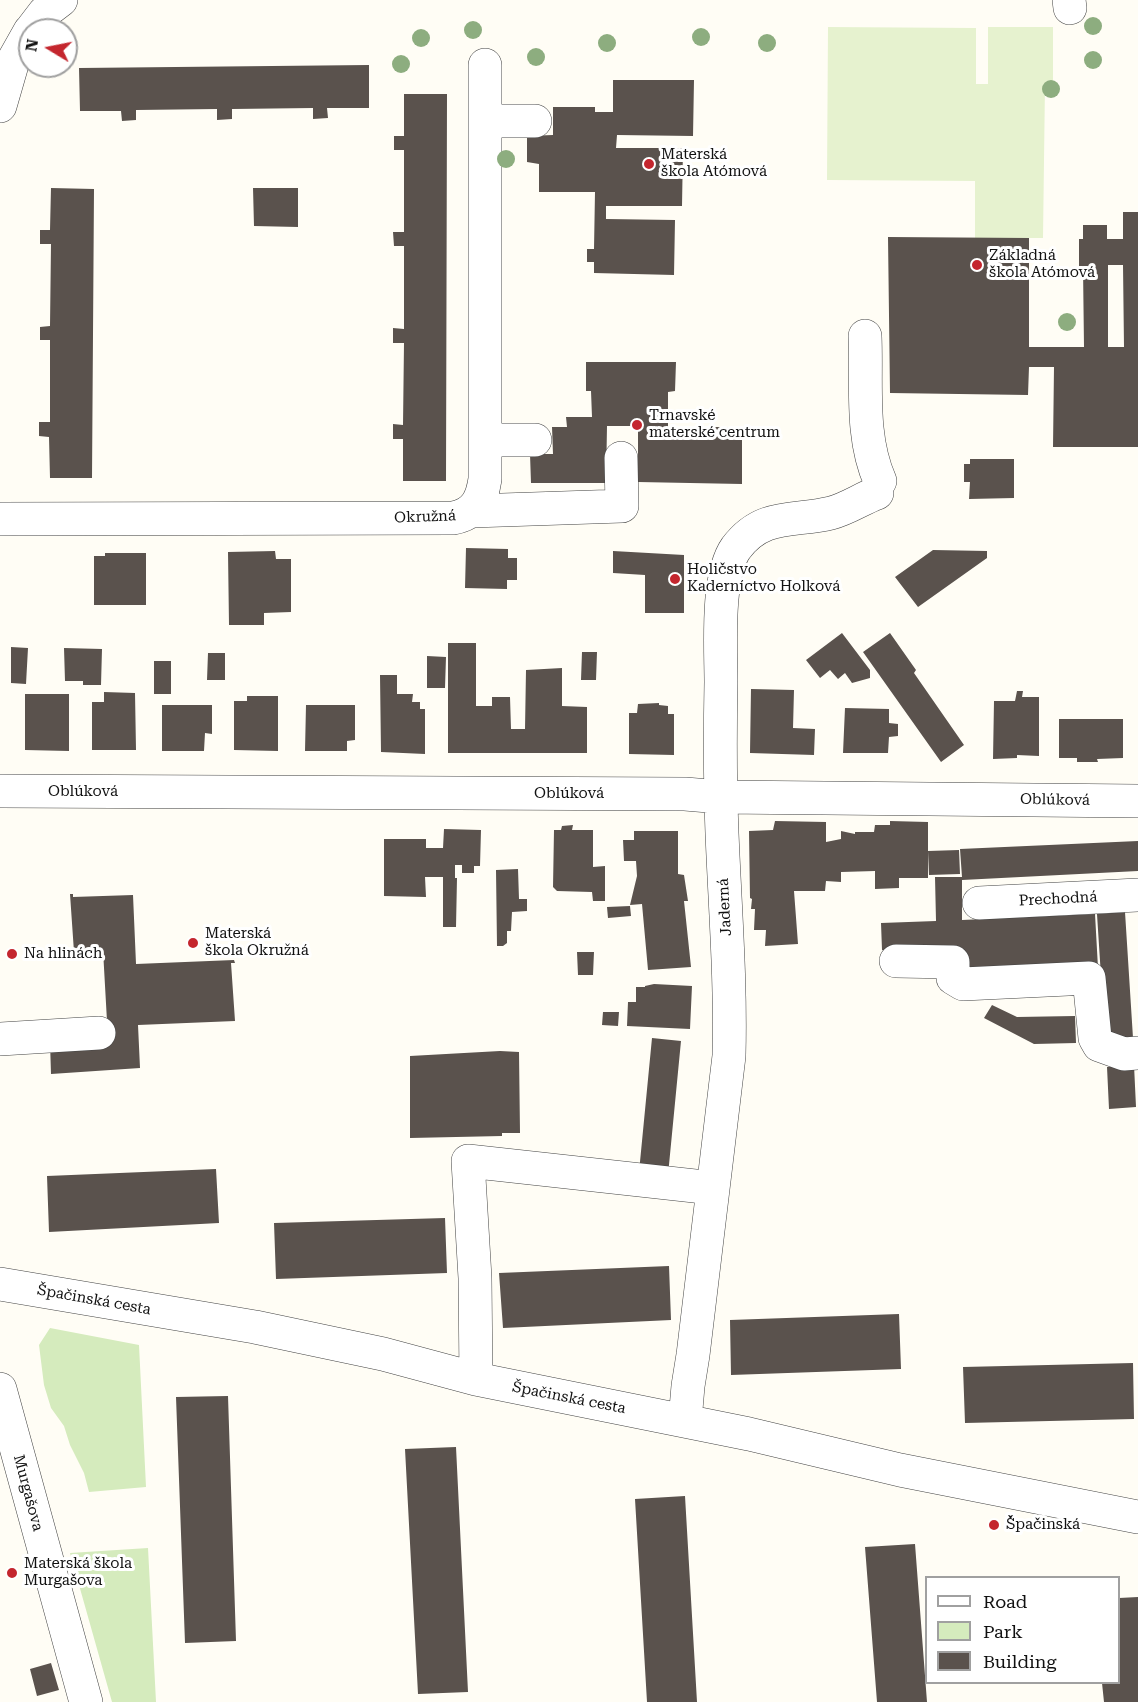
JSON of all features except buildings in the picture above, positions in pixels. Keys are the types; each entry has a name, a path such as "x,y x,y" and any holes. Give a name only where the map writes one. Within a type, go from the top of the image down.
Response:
{"street":[{"path":"40,18 61,0"},
{"path":"0,106 13,61 18,53"},
{"name":"Okružná","path":"0,519 453,518 464,516 472,511 483,491 485,441 485,65"},
{"path":"486,121 535,121"},
{"name":"Jaderná","path":"685,1421 729,1056 730,1012 721,797 722,600 727,569 735,549 746,538 770,522 833,512 878,487 867,432 866,336"},
{"path":"485,441 535,440"},
{"path":"472,511 622,506 621,458"},
{"name":"Oblúková","path":"0,791 685,794 721,797 1138,801"},
{"name":"Prechodná","path":"979,903 1138,895"},
{"path":"896,961 953,962 953,978 963,984 1089,978 1095,1038 1099,1045 1124,1054 1138,1053"},
{"path":"0,1039 99,1033"},
{"path":"476,1379 475,1278 468,1161 713,1188"},
{"name":"Špačinská cesta","path":"0,1284 255,1327 382,1354 476,1379 685,1421 900,1470 1138,1517"},
{"name":"Murgašova","path":"0,1389 86,1702"}],"green space":[{"path":"828,27 976,28 976,84 988,84 988,27 1053,27 1053,84 1045,84 1043,238 975,238 975,181 827,180"},
{"path":"50,1328 139,1345 146,1487 89,1492 84,1473 70,1445 64,1426 51,1408 44,1385 39,1345"},
{"path":"148,1548 156,1702 112,1702 70,1553"}],"place":[{"name":"Materská škola Atómová","path":"649,164"},
{"name":"Základná škola Atómová","path":"977,265"},
{"name":"Trnavské materské centrum","path":"637,425"},
{"name":"Holičstvo Kaderníctvo Holková","path":"675,579"},
{"name":"Materská škola Okružná","path":"193,943"},
{"name":"Na hlinách","path":"12,954"},
{"name":"Špačinská","path":"994,1525"},
{"name":"Materská škola Murgašova","path":"12,1573"}]}
